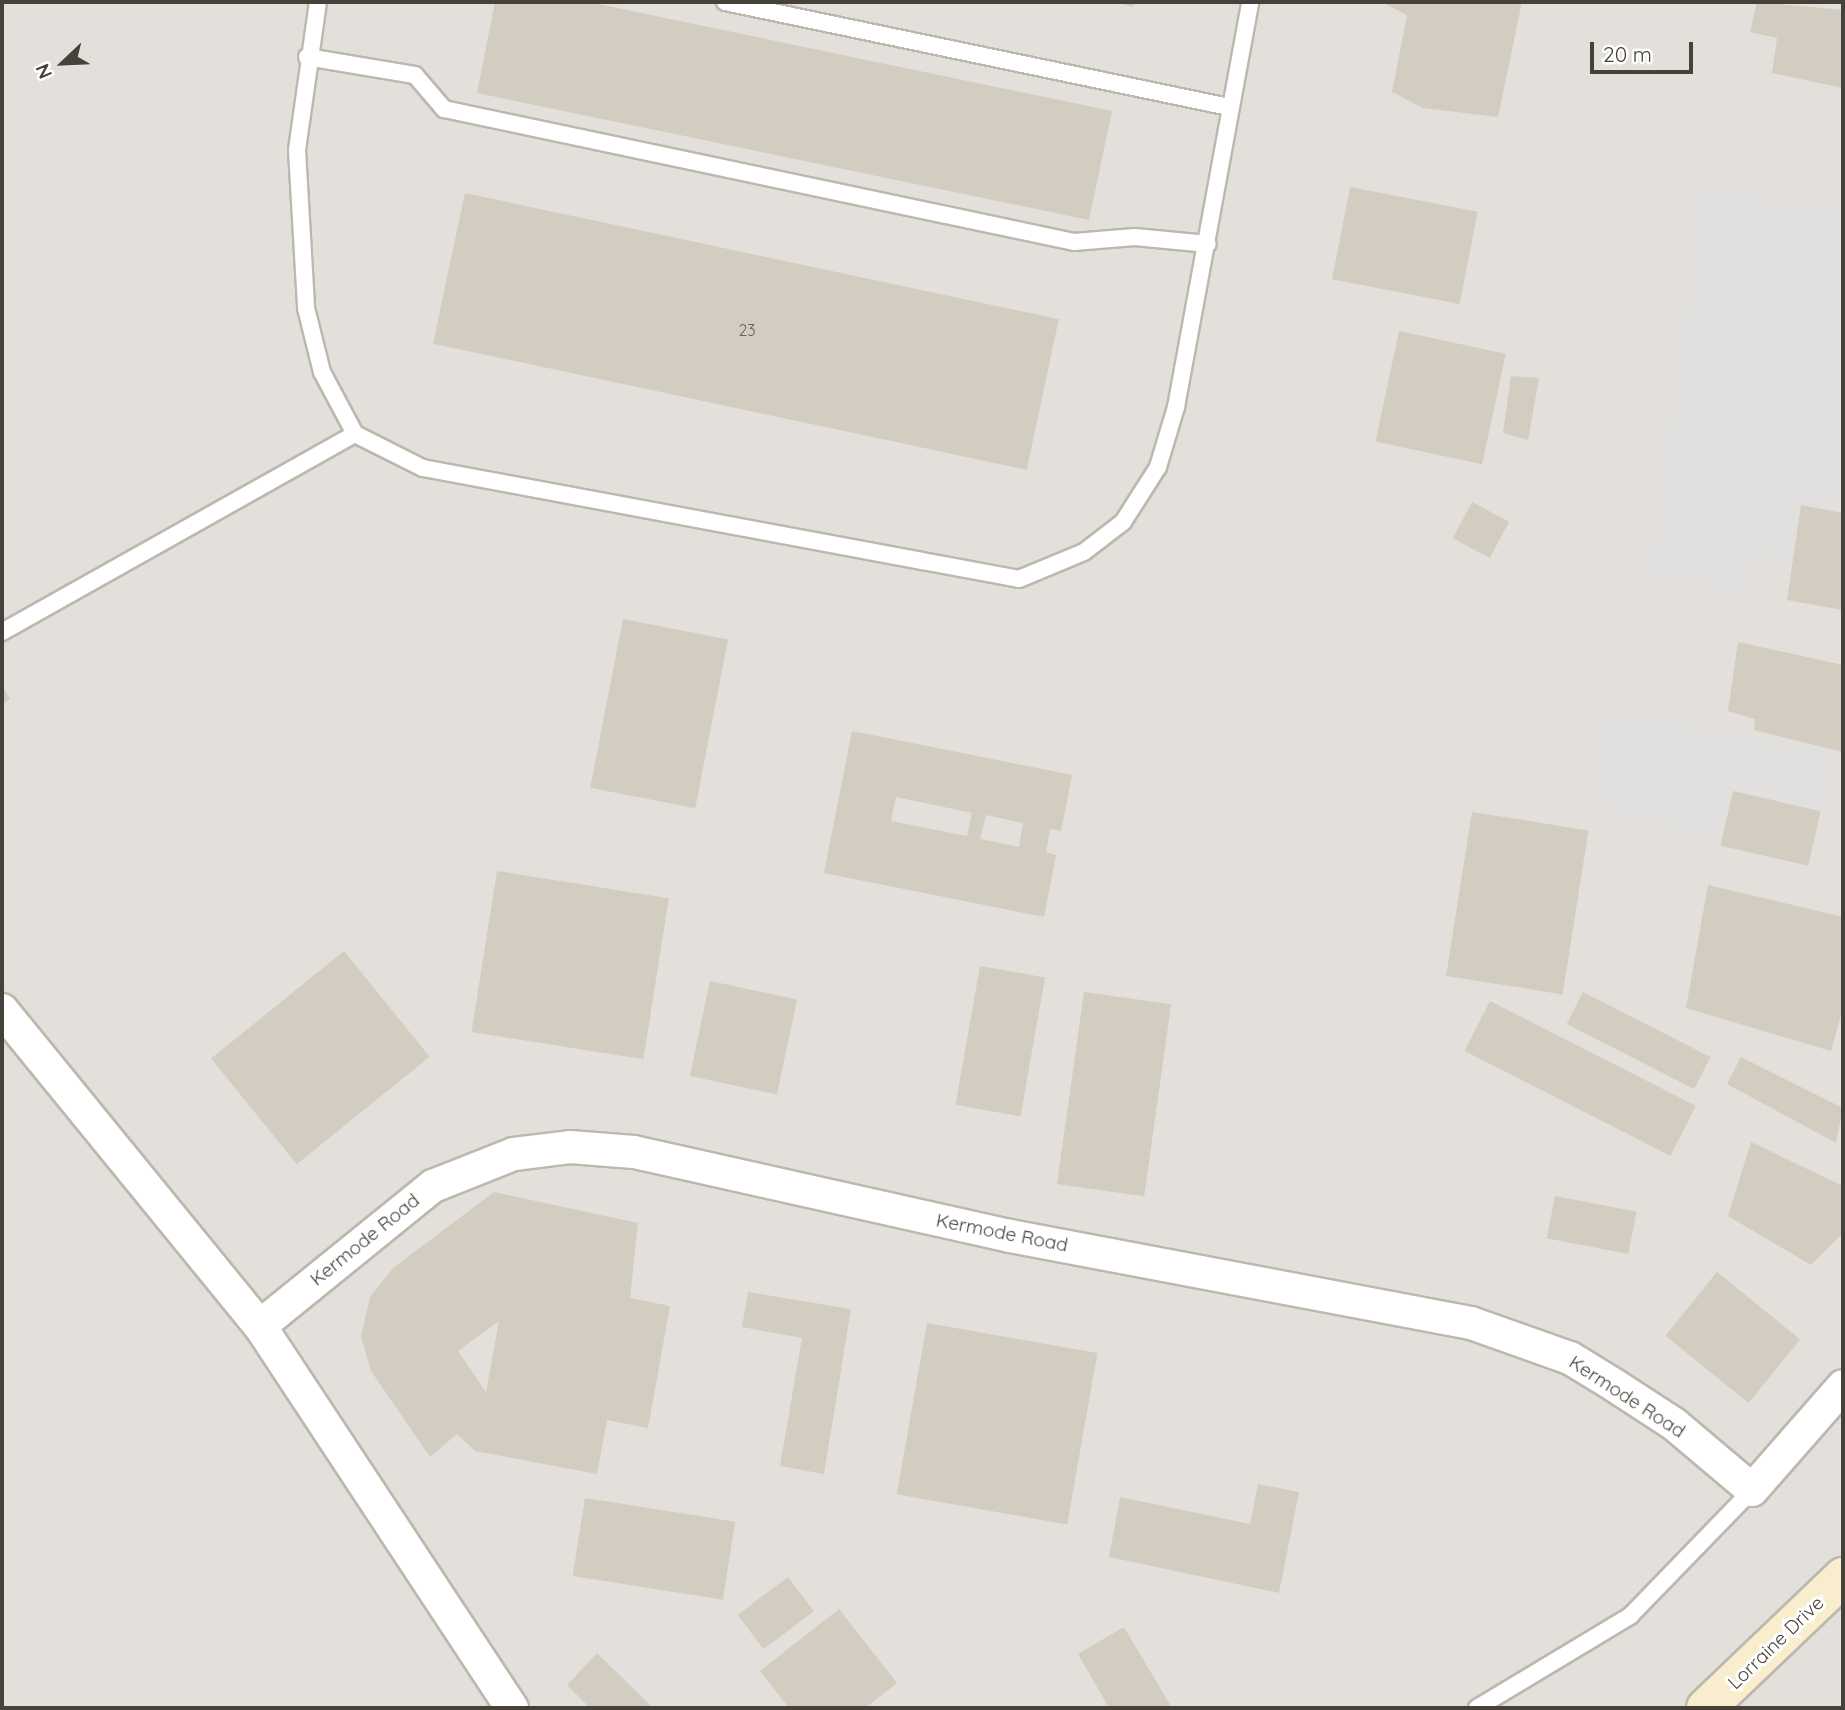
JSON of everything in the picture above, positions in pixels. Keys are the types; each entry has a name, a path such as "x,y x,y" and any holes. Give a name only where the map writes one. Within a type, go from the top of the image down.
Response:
{"street":[{"path":"2,1010 260,1326 512,1708"},
{"name":"Kermode Road","path":"260,1326 433,1186 514,1154 570,1147 634,1152 1010,1236 1471,1323 1570,1358 1614,1385 1752,1490"},
{"path":"1752,1490 1843,1386"},
{"name":"Lorraine Drive","path":"1706,1708 1843,1577"}],"lane":[{"path":"318,2 307,57 297,150 306,308 322,372 355,434 423,468 1019,579 1084,552 1123,522 1158,467 1208,244 1229,107 1250,2"},
{"path":"724,2 1229,107"},
{"path":"307,57 415,75 444,109 1061,239 1208,244"},
{"path":"2,632 355,434"},
{"path":"1477,1708 1630,1616 1752,1490"}],"shaded area":[{"path":"2,2 1843,2 1843,1708 2,1708"},
{"path":"1698,185 1843,203 1843,513 1801,506 1792,567 1761,557 1755,601 1643,580"},
{"path":"1588,701 1841,751 1821,811 1733,791 1718,845 1590,809"}],"building":[{"path":"495,2 588,2 1112,111 1089,220 477,93"},
{"path":"1114,2 1134,2 1133,7"},
{"path":"1381,2 1522,2 1498,117 1423,108 1392,92 1407,15"},
{"path":"1757,2 1843,10 1843,88 1772,73 1777,38 1750,32"},
{"path":"1350,187 1478,212 1460,304 1332,279"},
{"path":"465,193 1059,319 1027,470 433,344"},
{"path":"1399,331 1506,354 1482,464 1376,442"},
{"path":"1511,376 1539,378 1528,440 1503,433"},
{"path":"1472,502 1509,522 1490,558 1453,538"},
{"path":"1801,505 1843,513 1843,610 1787,600"},
{"path":"623,619 728,639 695,808 590,788"},
{"path":"1738,642 1843,665 1843,752 1754,730 1755,719 1728,711"},
{"path":"2,686 10,699 2,704"},
{"path":"852,731 1072,775 1061,831 1050,829 1046,852 1056,855 1044,917 824,873","holes":["896,797 972,813 967,836 891,821","986,815 1023,823 1019,847 980,839"]},
{"path":"1733,791 1821,811 1808,866 1720,846"},
{"path":"1472,812 1589,830 1563,994 1446,976"},
{"path":"497,871 669,898 643,1059 472,1032"},
{"path":"1708,885 1843,917 1843,1008 1831,1051 1686,1008"},
{"path":"344,951 430,1057 297,1164 211,1059"},
{"path":"980,966 1045,977 1021,1116 956,1105"},
{"path":"710,981 797,1000 777,1094 690,1076"},
{"path":"1084,992 1171,1004 1144,1196 1057,1184"},
{"path":"1583,992 1710,1057 1694,1089 1567,1024"},
{"path":"1490,1001 1696,1106 1670,1156 1465,1051"},
{"path":"1741,1057 1843,1108 1836,1143 1727,1084"},
{"path":"1751,1142 1843,1186 1843,1233 1811,1265 1728,1216"},
{"path":"494,1192 638,1223 630,1298 670,1306 648,1428 607,1420 597,1474 475,1451 457,1434 430,1457 371,1371 361,1337 370,1297 393,1268","holes":["499,1321 486,1392 458,1351"]},
{"path":"1555,1196 1636,1212 1628,1254 1547,1238"},
{"path":"1717,1272 1800,1339 1749,1403 1665,1336"},
{"path":"748,1292 851,1309 824,1474 780,1466 802,1338 742,1327"},
{"path":"927,1323 1097,1353 1067,1524 897,1494"},
{"path":"1258,1484 1299,1492 1279,1593 1109,1557 1120,1497 1250,1524"},
{"path":"585,1498 735,1522 723,1600 573,1576"},
{"path":"788,1577 814,1611 764,1649 738,1615"},
{"path":"839,1609 897,1683 865,1708 789,1708 760,1671"},
{"path":"1124,1627 1172,1708 1109,1708 1078,1654"},
{"path":"597,1653 653,1708 590,1708 567,1685"}]}
